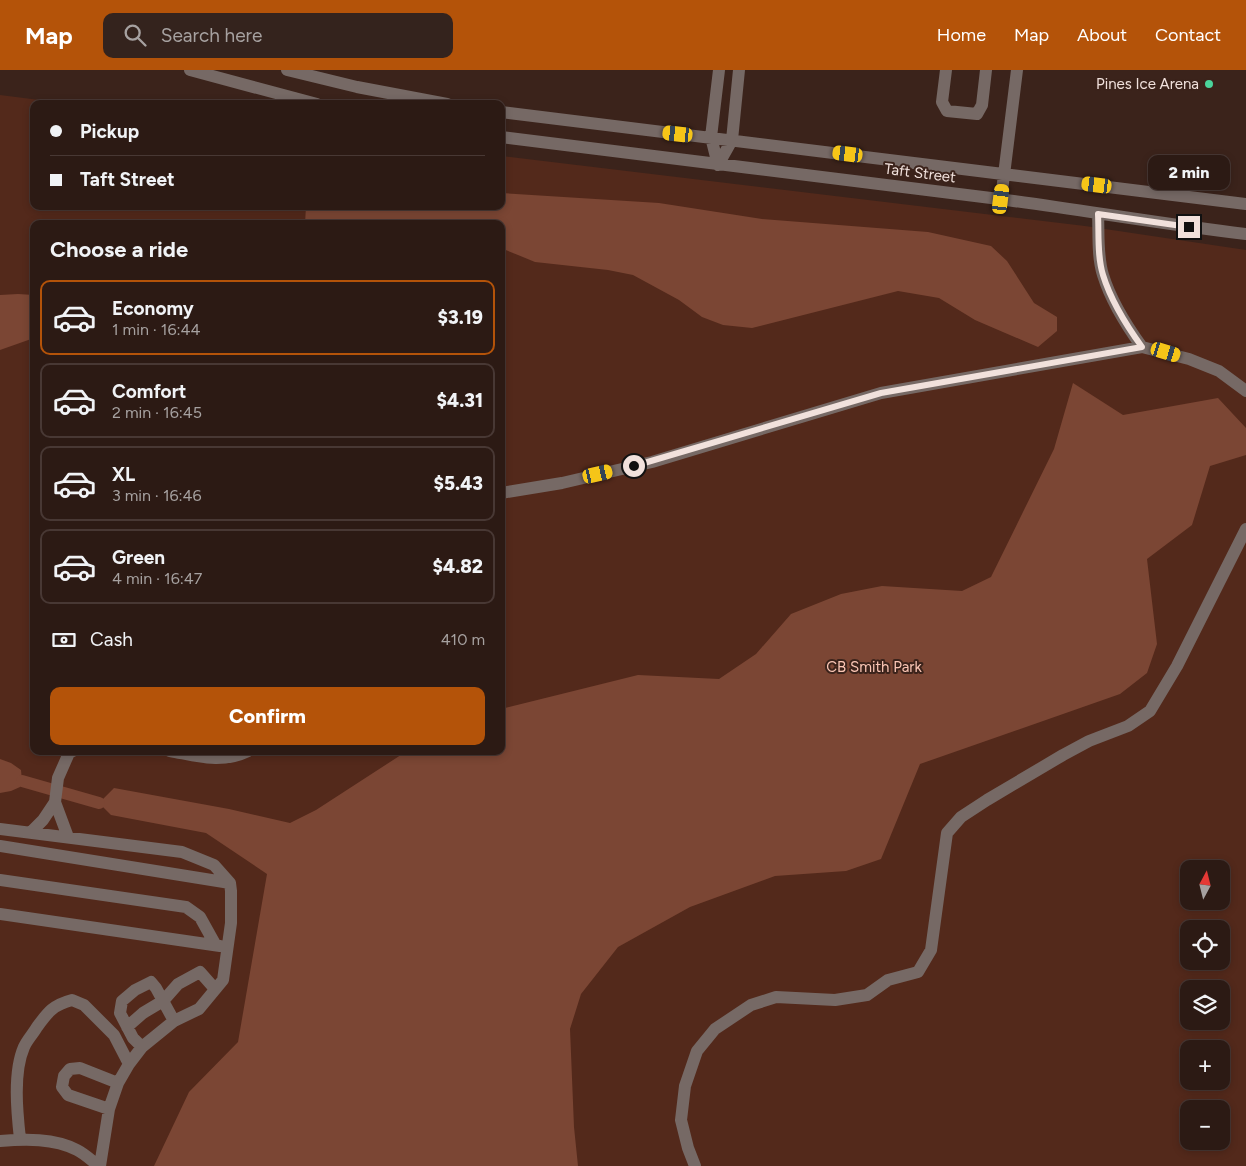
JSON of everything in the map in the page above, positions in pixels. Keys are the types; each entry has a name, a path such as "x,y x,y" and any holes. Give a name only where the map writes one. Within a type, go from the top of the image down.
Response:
{"street":[{"path":"190,70 302,100"},
{"path":"287,70 357,87 426,100"},
{"path":"718,165 711,138 720,70"},
{"path":"718,165 732,140 739,70"},
{"path":"946,70 942,102 947,111 977,114 982,105 986,70"},
{"path":"1001,199 1017,70"},
{"name":"Taft Street","path":"505,112 1246,204"},
{"name":"Taft Street","path":"505,138 1001,199 1246,234"},
{"path":"1098,214 1103,274 1126,326 1142,347"},
{"path":"505,492 652,462 881,393 1142,347 1189,359 1219,372 1246,391"},
{"path":"695,1166 681,1120 685,1086 697,1051 715,1029 751,1005 776,997 834,1000 867,995 888,980 918,972 931,950 947,833 960,816 986,800 1089,741 1128,726 1150,710 1178,666 1246,529"},
{"path":"31,832 43,820 55,802 58,778 68,755"},
{"path":"206,755 225,759 239,755"},
{"path":"55,802 68,838"},
{"path":"0,829 182,852 214,865 230,883 232,891 231,923 221,946 223,980 199,1008 174,1021 142,1047 130,1064 118,1084 109,1109 99,1166 78,1150 62,1143 20,1139 0,1142"},
{"path":"0,846 230,883"},
{"path":"0,880 186,907 200,917 221,946"},
{"path":"0,914 221,946"},
{"path":"128,1027 143,1013 163,1001 178,984 200,972 215,989"},
{"path":"142,1047 133,1038 120,1013 122,1001 135,990 151,982 174,1021"},
{"path":"20,1139 17,1113 18,1072 24,1047 48,1011 63,1002 72,1000 84,1005 114,1035 130,1064"},
{"path":"109,1109 68,1095 62,1087 64,1076 70,1069 80,1068 118,1084"}],"green space":[{"name":"CB Smith Park","path":"0,95 39,100 30,100 30,210 505,210 505,156 1085,226 1246,250 1246,1166 0,1166"}],"shaded area":[{"path":"505,193 659,203 762,219 928,232 991,246 1007,261 1034,303 1057,317 1057,331 1038,347 975,320 939,298 898,291 752,328 723,325 702,317 679,300 633,275 608,270 535,262 505,250 505,220 305,220 306,210 505,210"},
{"path":"0,295 30,295 30,339 0,350"},
{"path":"1073,383 1123,415 1218,398 1246,428 1246,455 1210,466 1192,525 1147,559 1157,644 1147,673 1120,694 920,764 881,859 846,871 775,876 690,907 618,947 581,994 570,1029 574,1127 578,1166 154,1166 189,1092 238,1042 267,874 206,833 111,815 99,803 114,788 229,809 290,823 316,810 401,755 505,755 505,708 638,675 719,679 756,654 791,614 841,594 882,586 962,591 991,577 1054,449"},
{"path":"0,759 11,763 21,770 22,781 20,787 0,793"}],"waterway":[{"path":"22,781 99,803"}],"place":[{"name":"Pines Ice Arena","path":"1209,84"}],"route":[{"path":"634,466 881,393 1142,347 1126,326 1103,274 1098,214 1189,227"}]}
